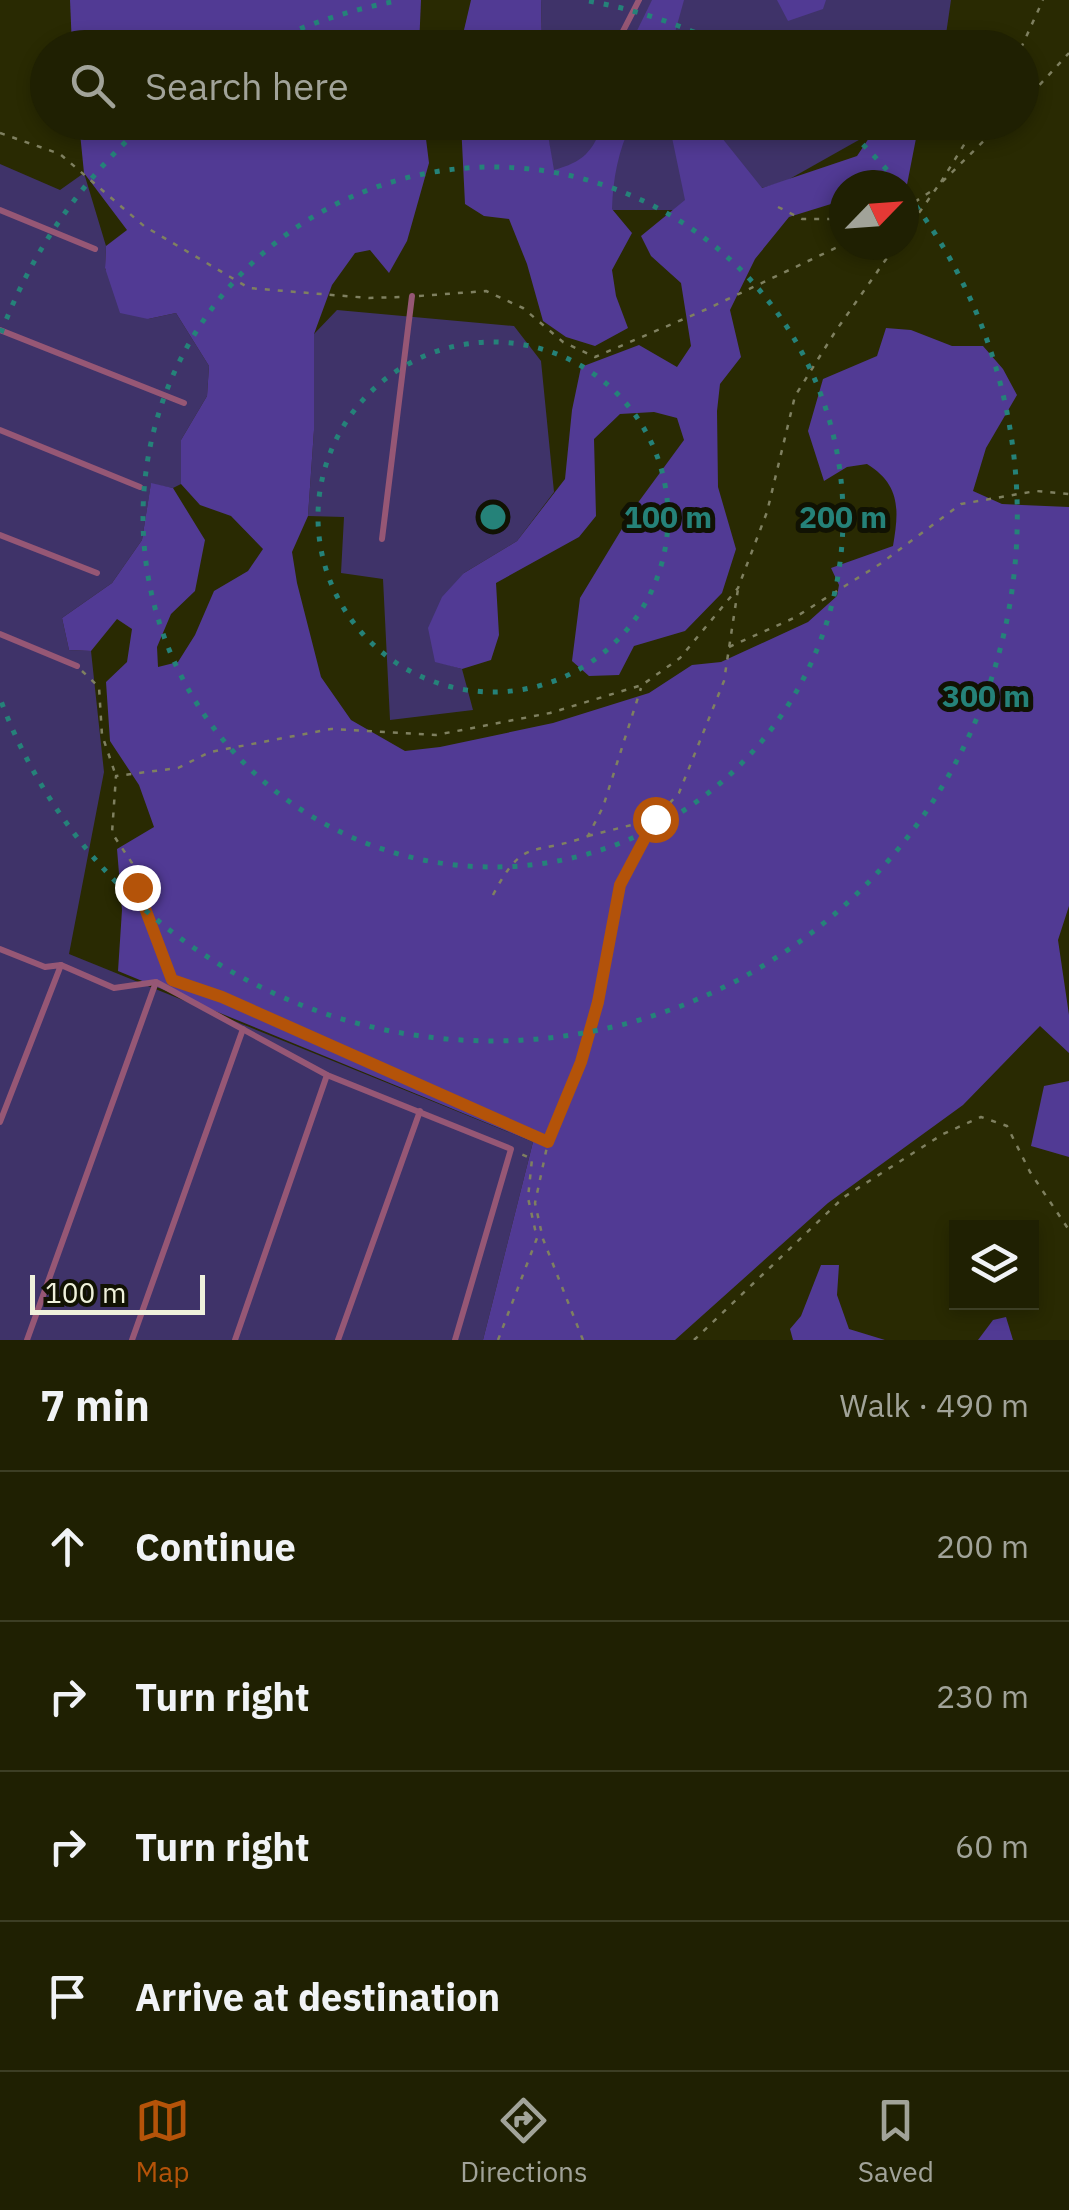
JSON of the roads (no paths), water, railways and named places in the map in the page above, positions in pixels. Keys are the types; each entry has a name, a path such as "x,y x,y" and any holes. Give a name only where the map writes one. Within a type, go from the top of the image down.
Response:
{"lane":[{"path":"623,30 638,0"},
{"path":"0,210 95,249"},
{"path":"382,539 412,296"},
{"path":"0,330 184,403"},
{"path":"0,430 140,488"},
{"path":"0,535 97,573"},
{"path":"0,634 78,666"},
{"path":"0,949 45,967 61,965 114,988 156,982 327,1075 511,1149 455,1340"},
{"path":"0,1122 61,965"},
{"path":"27,1340 156,982"},
{"path":"132,1340 243,1029"},
{"path":"235,1340 327,1075"},
{"path":"338,1340 420,1112"}]}
